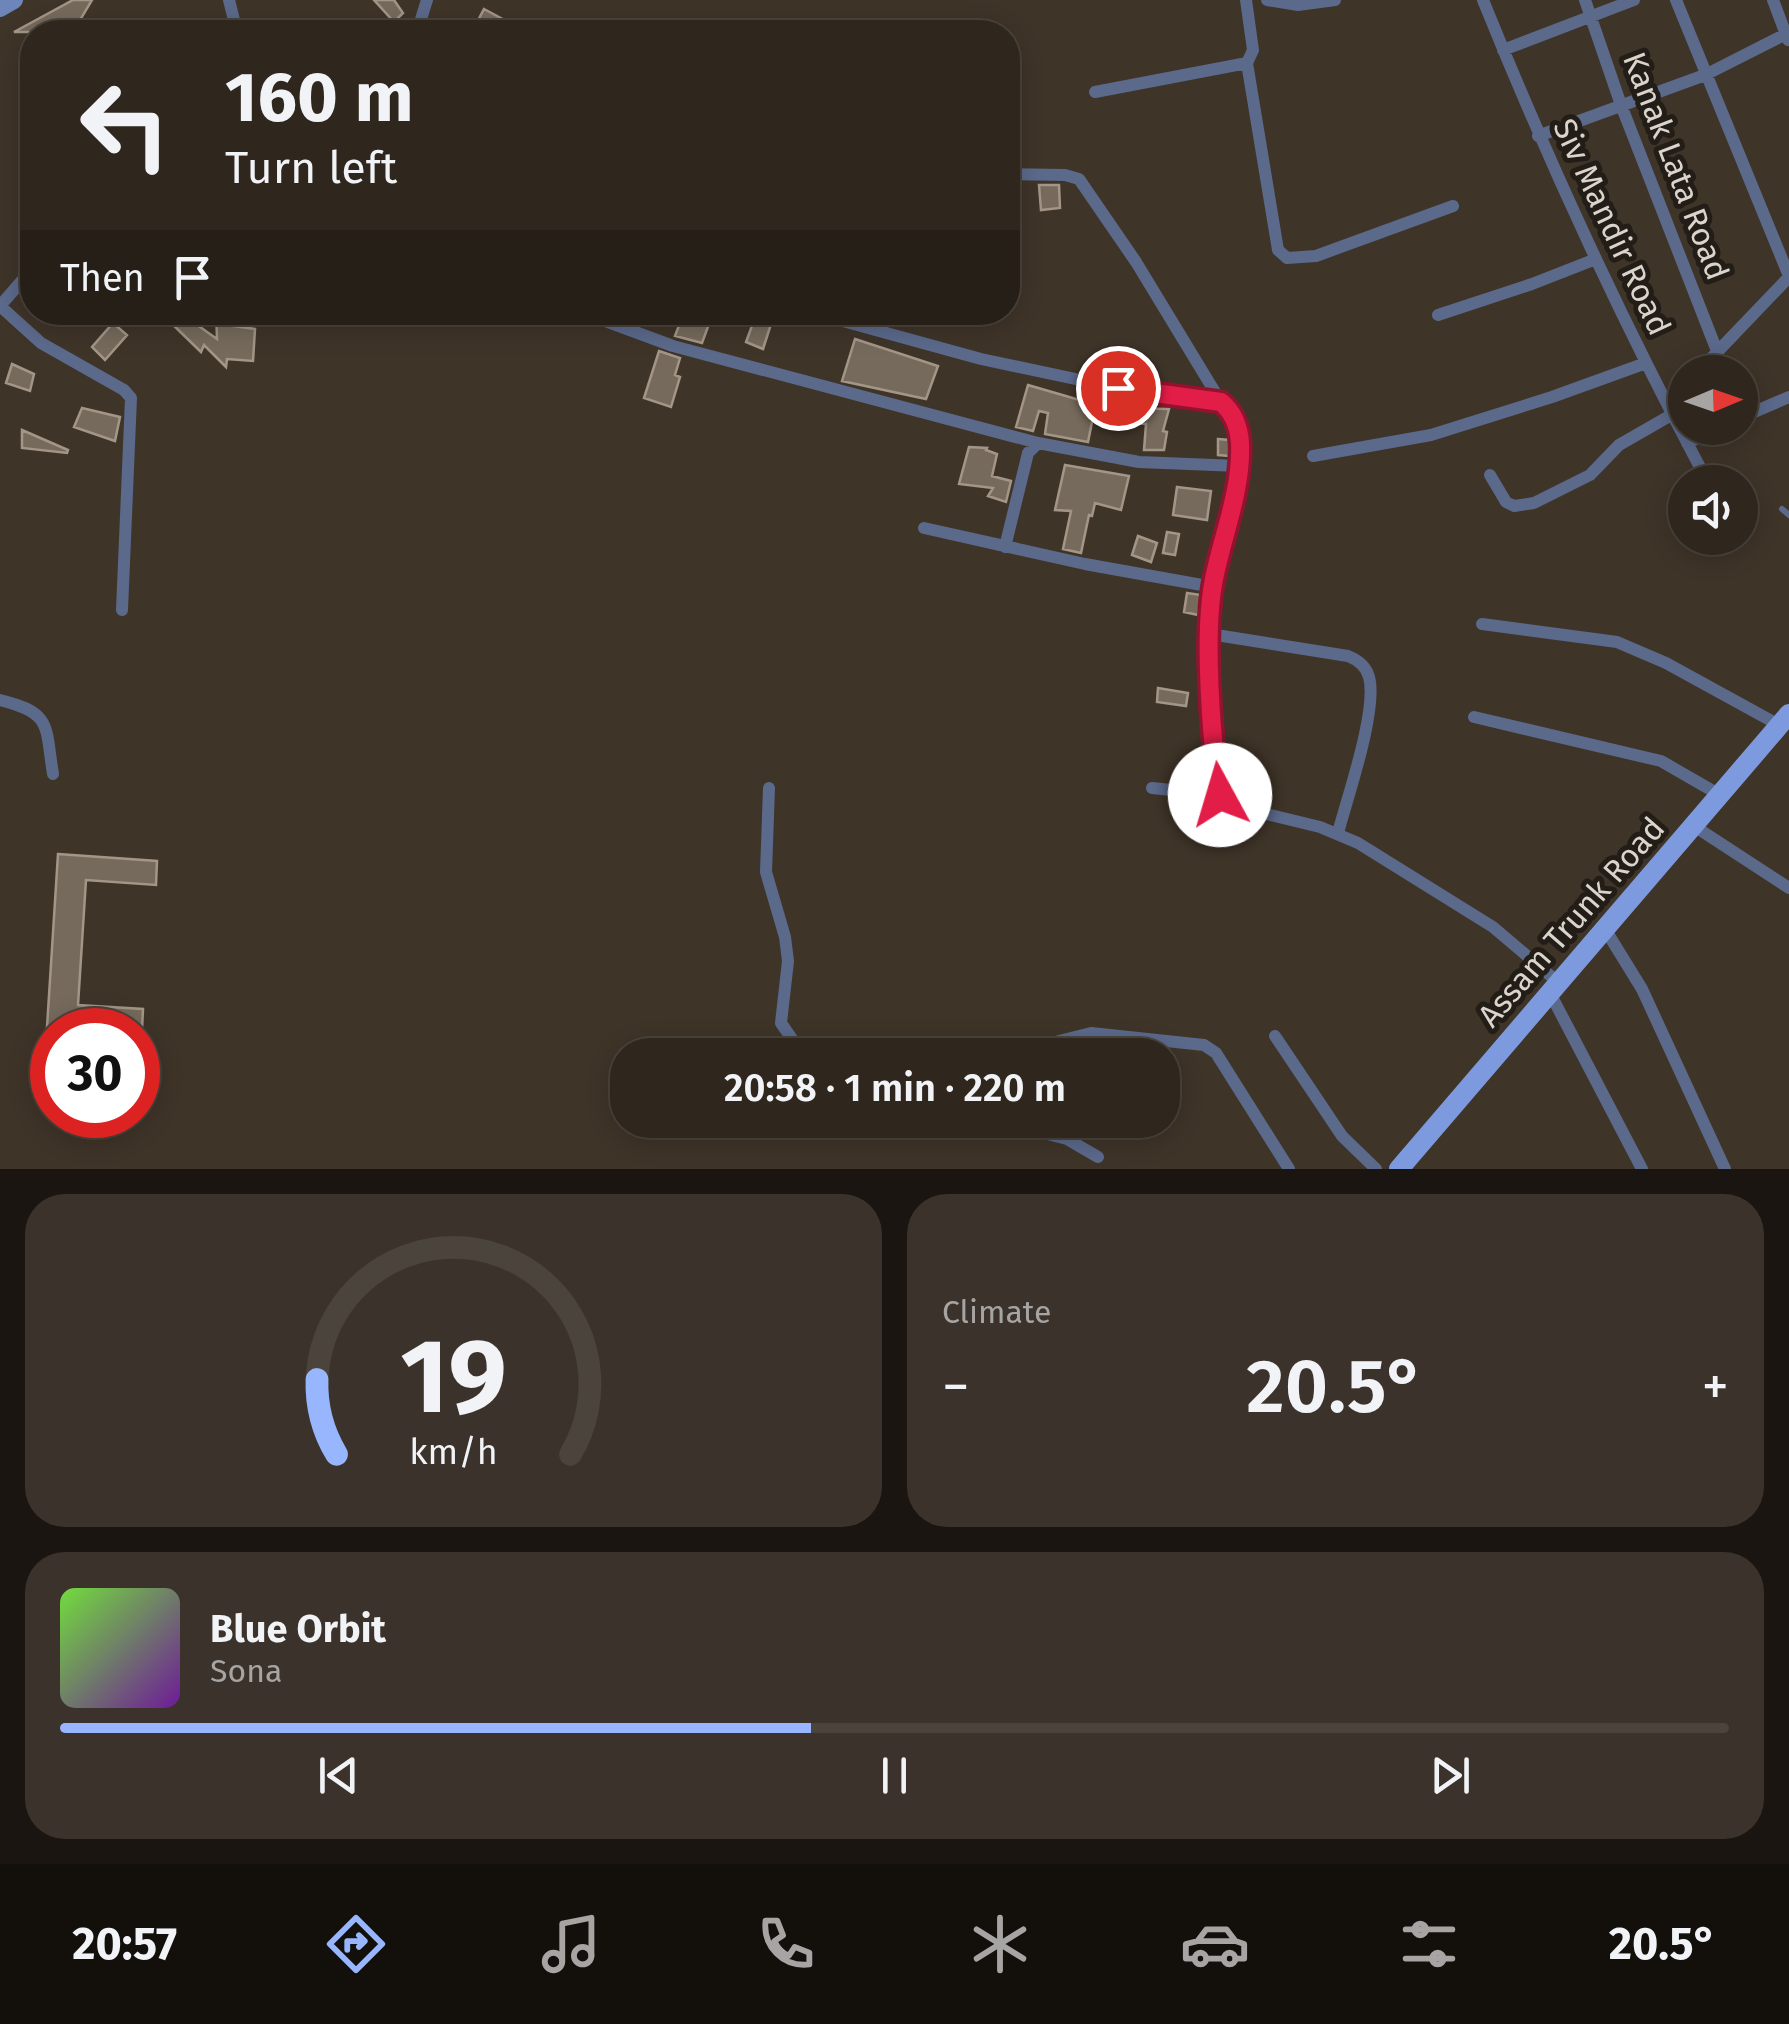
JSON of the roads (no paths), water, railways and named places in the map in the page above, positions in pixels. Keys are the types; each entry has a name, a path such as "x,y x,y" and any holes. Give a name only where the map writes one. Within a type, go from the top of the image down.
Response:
{"main road":[{"path":"0,8 14,0"},
{"name":"Assam Trunk Road","path":"1399,1169 1784,720"}],"street":[{"path":"1246,0 1253,50 1247,63 1278,250 1287,258 1316,256 1453,206"},
{"path":"1267,0 1298,5 1335,0"},
{"name":"Siv Mandir Road","path":"1482,0 1538,136 1668,404"},
{"name":"Kanak Lata Road","path":"1585,0 1621,105 1717,351"},
{"path":"1503,50 1634,0"},
{"path":"1676,0 1789,276 1713,355"},
{"path":"1538,136 1704,75 1788,37 1773,0"},
{"path":"1095,92 1247,63"},
{"path":"1020,174 1064,174 1078,179 1136,262 1236,424 1239,466 1213,587 1210,634 1220,795 1237,806 1338,833 1493,927 1560,981 1642,1169"},
{"path":"1438,315 1596,259"},
{"path":"20,284 0,306 20,325"},
{"path":"20,325 41,344 124,390 131,398 122,610"},
{"path":"616,325 673,346 1038,443 1127,460 1239,466"},
{"path":"855,325 1033,371 1221,402"},
{"path":"1314,456 1431,435 1646,363"},
{"path":"1758,410 1789,396"},
{"path":"1490,475 1506,502 1514,506 1534,503 1590,475 1619,445 1668,412"},
{"path":"1005,547 1028,453 1038,443"},
{"path":"924,528 1213,587"},
{"path":"1482,624 1617,642 1784,720"},
{"path":"1210,634 1348,656 1368,672 1368,711 1338,833"},
{"path":"0,700 27,706 44,722 53,774"},
{"path":"1474,716 1661,761 1720,794"},
{"path":"769,788 766,872 785,937 788,961 781,1023 791,1038"},
{"path":"1152,788 1220,795"},
{"path":"1694,826 1789,888"},
{"path":"1604,929 1642,989 1725,1169"},
{"path":"1071,1038 1091,1033 1138,1038"},
{"path":"1275,1036 1342,1136 1376,1169"},
{"path":"1180,1042 1204,1045 1222,1062 1289,1169"},
{"path":"1067,1138 1098,1157"}]}
